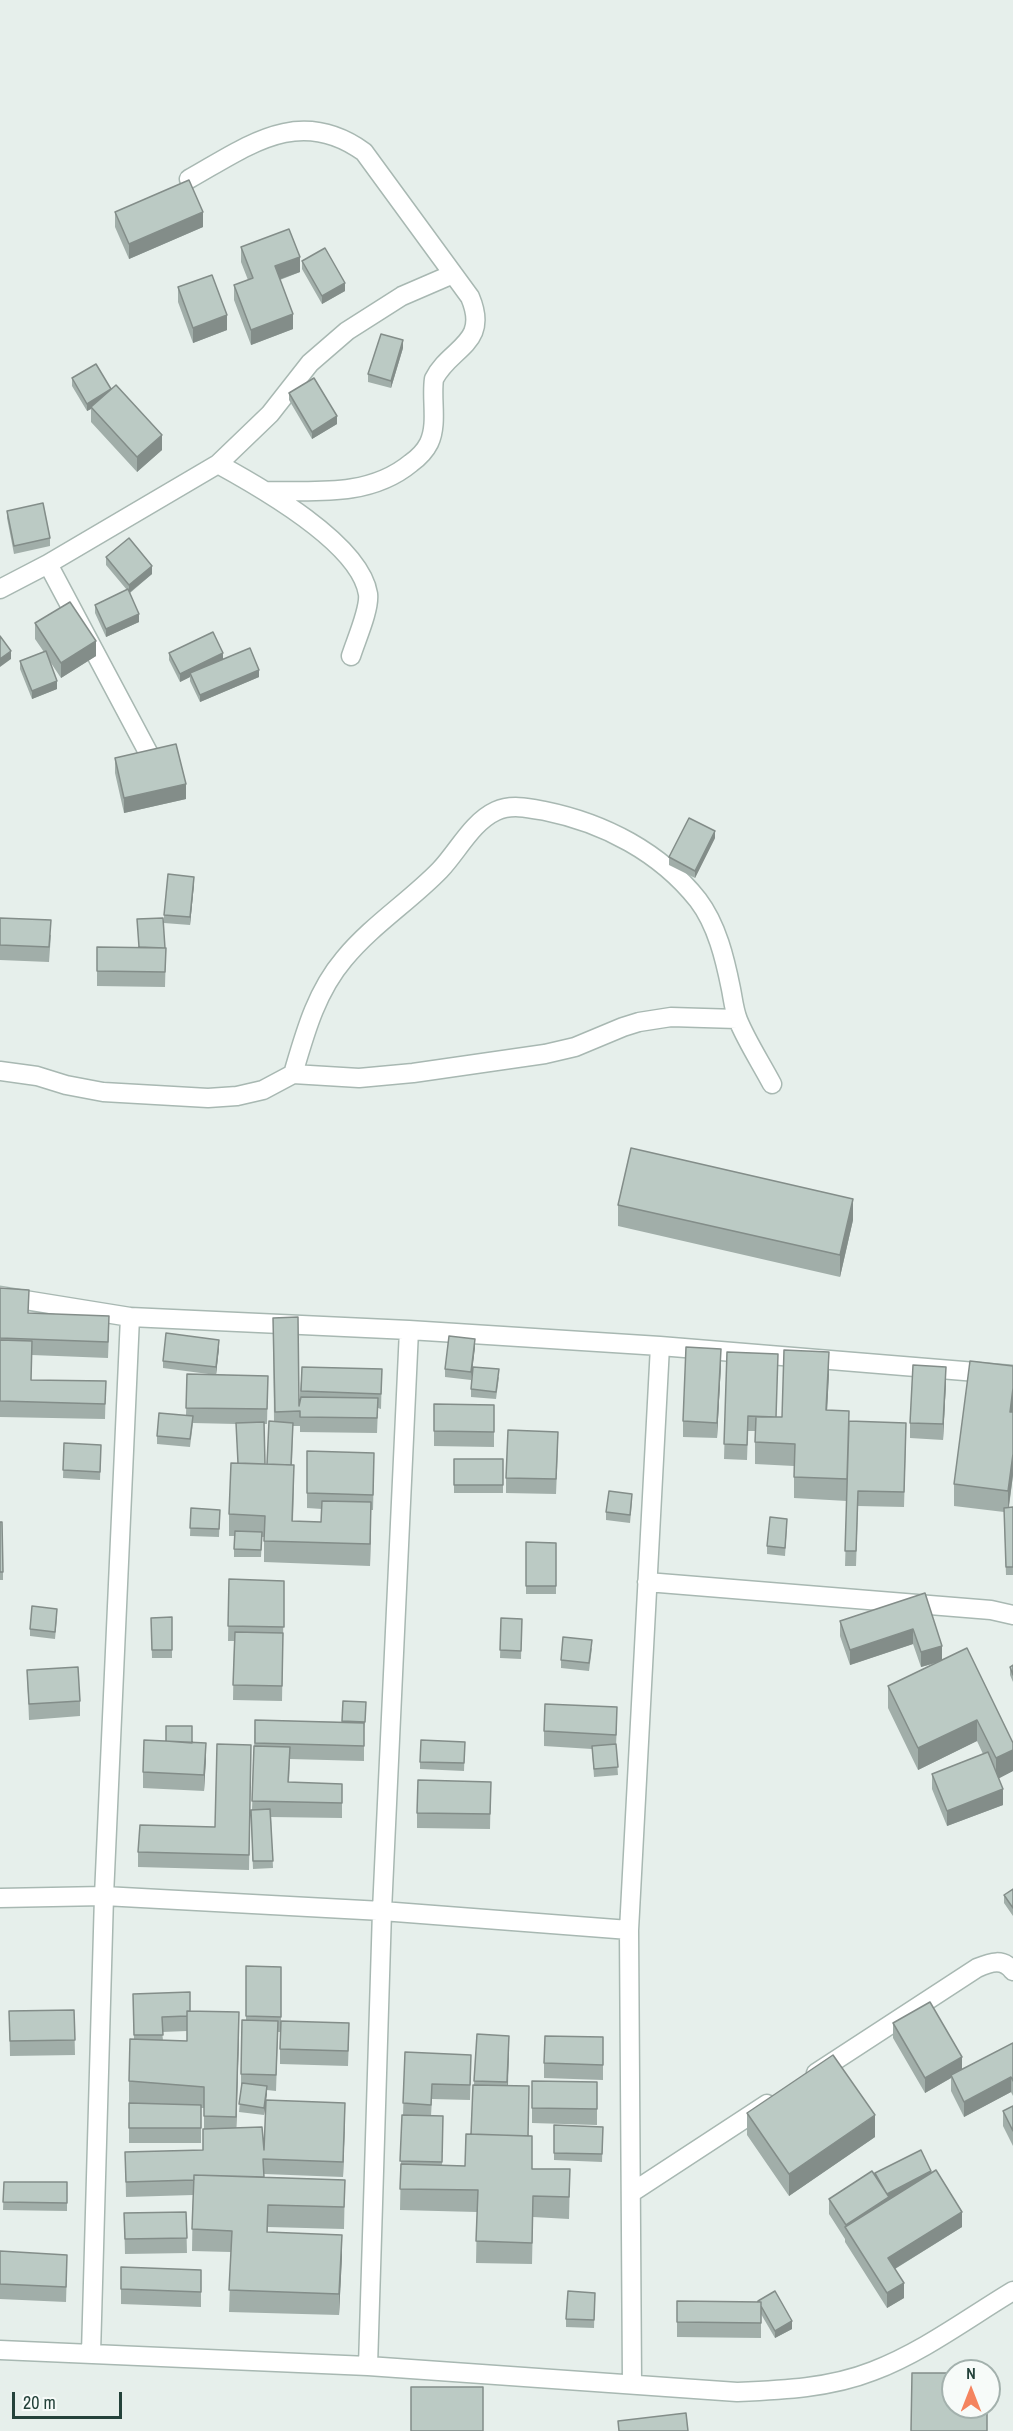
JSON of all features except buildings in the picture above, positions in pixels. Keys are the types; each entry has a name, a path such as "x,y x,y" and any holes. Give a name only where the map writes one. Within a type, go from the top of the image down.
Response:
{"street":[{"path":"189,179 260,140 287,131 305,130 331,134 349,141 364,152 470,297 476,316 470,338 434,379 433,424 430,442 419,457 400,472 358,488 328,492 266,491"},
{"path":"0,589 48,564 218,464 270,414 310,363 347,331 402,296 453,274"},
{"path":"218,464 266,491 320,530 344,552 361,575 368,595 363,620 351,656"},
{"path":"48,564 161,778"},
{"path":"293,1074 316,1003 344,958 375,926 433,877 483,819 497,810 521,806 587,821 654,857 678,878 699,902 713,926 725,960 737,1019 772,1084"},
{"path":"0,1071 37,1076 66,1086 103,1092 208,1098 263,1090 293,1074 359,1078 413,1073 545,1054 576,1047 639,1022 671,1017 737,1019"},
{"path":"0,1296 130,1317 409,1330 660,1346 1013,1375"},
{"path":"90,2353 104,1896 130,1317"},
{"path":"368,2366 382,1911 409,1330"},
{"path":"632,2383 629,1930 660,1346"},
{"path":"647,1582 991,1610 1013,1616"},
{"path":"0,1898 104,1896 382,1911 629,1930"},
{"path":"799,2084 978,1968 994,1961 1008,1965 1013,1971"},
{"path":"631,2193 779,2097"},
{"path":"0,2350 368,2366 737,2392 780,2391 821,2385 872,2372 907,2356 1013,2290"}]}
